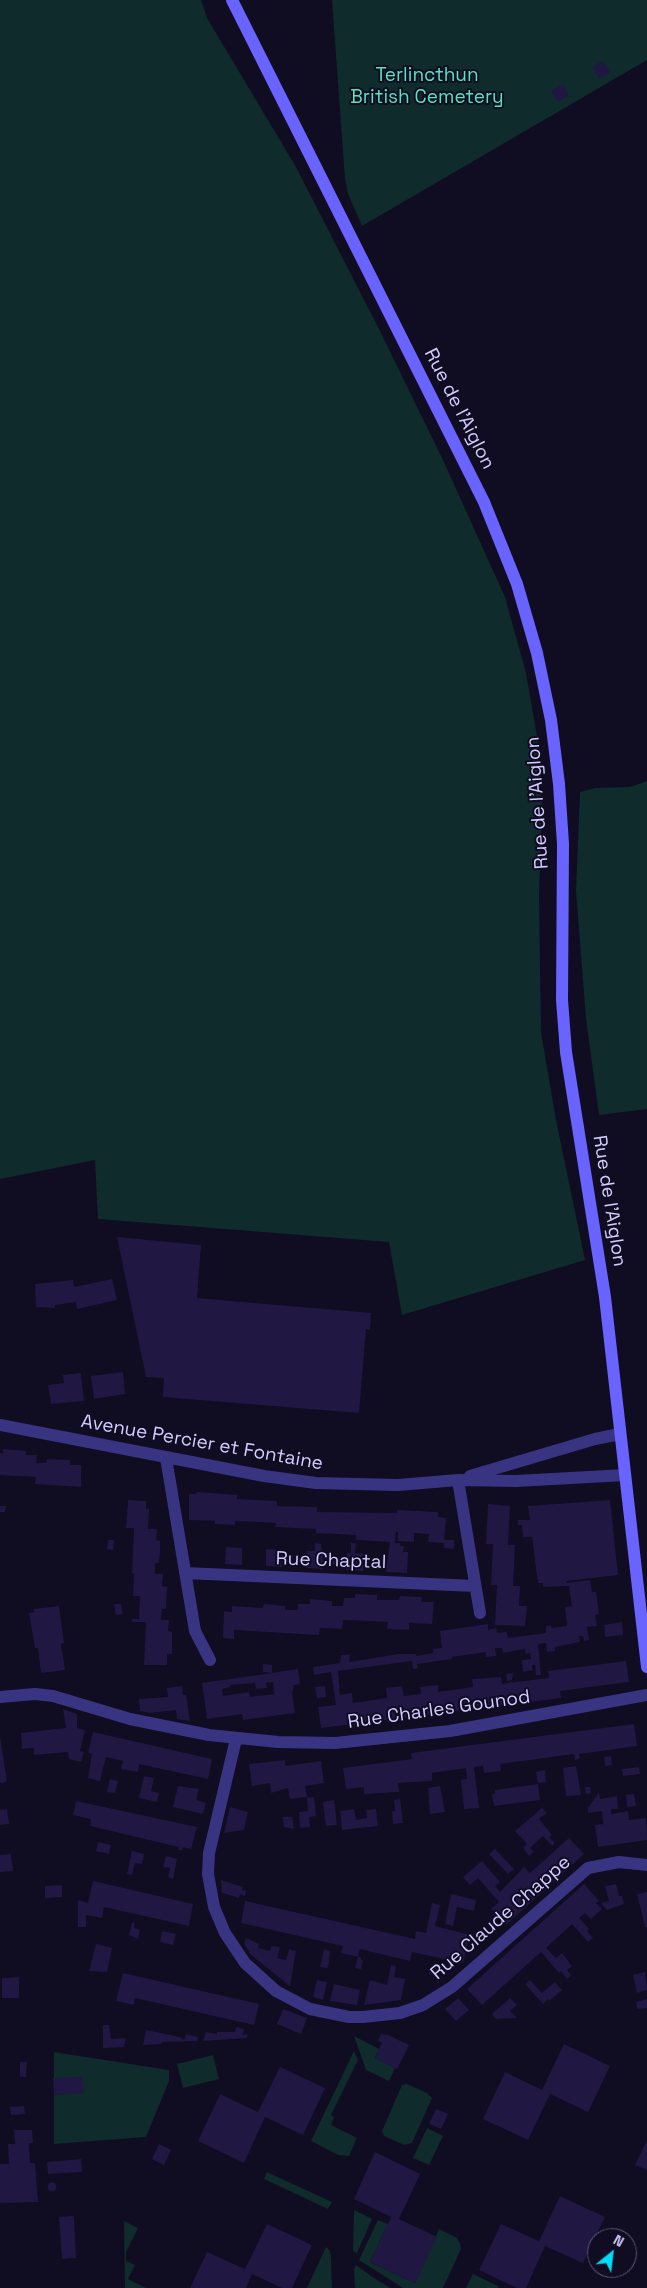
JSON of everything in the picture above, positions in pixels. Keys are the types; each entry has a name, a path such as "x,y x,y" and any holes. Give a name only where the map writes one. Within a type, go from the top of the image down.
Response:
{"main road":[{"name":"Rue de l'Aiglon","path":"232,0 484,502 511,567 530,628 551,720 559,784 563,852 562,1000 566,1052 599,1256 647,1667"}],"street":[{"name":"Avenue Percier et Fontaine","path":"0,1425 166,1458 316,1483 398,1485 458,1480 516,1482 625,1475"},
{"name":"Avenue Percier et Fontaine","path":"458,1480 595,1439 620,1434"},
{"path":"166,1458 195,1631 210,1660"},
{"path":"458,1480 480,1613"},
{"name":"Rue Chaptal","path":"185,1573 475,1586"},
{"name":"Rue Charles Gounod","path":"0,1697 35,1694 53,1696 130,1719 236,1739 335,1744 450,1731 647,1695"},
{"name":"Rue Claude Chappe","path":"236,1739 209,1853 208,1874 214,1907 225,1933 245,1963 276,1991 310,2009 349,2017 363,2017 400,2013 423,2004 452,1987 588,1868 619,1862 647,1865"}],"green space":[{"path":"0,0 201,0 207,18 296,167 380,331 443,460 505,597 526,673 538,742 542,805 539,896 541,1032 556,1120 585,1260 402,1315 389,1242 98,1219 95,1160 0,1179"},
{"name":"Terlincthun British Cemetery","path":"332,0 647,0 647,60 362,226 348,194 345,179"},
{"path":"647,781 647,1109 599,1115 586,1019 576,891 580,792 595,788 630,787"},
{"path":"354,2036 379,2049 375,2058 395,2068 389,2081 366,2070"},
{"path":"354,2051 358,2060 331,2115 334,2117 331,2125 357,2138 349,2156 338,2155 311,2141"},
{"path":"54,2052 169,2070 169,2081 146,2137 54,2144"},
{"path":"213,2055 219,2079 183,2088 177,2064"},
{"path":"407,2084 427,2093 432,2098 412,2143 404,2145 384,2136 382,2131 402,2085"},
{"path":"427,2128 443,2136 429,2165 413,2158"},
{"path":"267,2172 332,2202 328,2209 264,2179"},
{"path":"354,2210 372,2219 357,2253 353,2251"},
{"path":"378,2220 388,2224 370,2262 415,2283 439,2229 457,2238 461,2249 443,2288 403,2288 359,2260"},
{"path":"124,2221 138,2228 126,2252 126,2261 135,2265 128,2279 146,2288 125,2288"},
{"path":"326,2247 330,2251 332,2288 307,2288"},
{"path":"356,2265 390,2288 355,2288 354,2269"},
{"path":"473,2274 498,2286 498,2288 466,2288"}],"building":[{"path":"603,61 610,72 599,79 592,67"},
{"path":"563,84 569,95 558,102 551,91"},
{"path":"117,1237 201,1245 197,1298 371,1313 370,1330 366,1329 359,1413 163,1397 164,1378 146,1377"},
{"path":"112,1279 117,1300 77,1309 76,1302 55,1305 55,1308 36,1307 35,1284 73,1280 74,1287"},
{"path":"123,1372 125,1394 94,1399 91,1376"},
{"path":"81,1373 84,1401 51,1404 48,1385 64,1383 63,1375"},
{"path":"3,1449 26,1451 26,1455 37,1455 36,1463 46,1463 47,1459 70,1460 70,1465 81,1465 81,1487 35,1484 36,1477 0,1475 0,1453 3,1454"},
{"path":"197,1492 237,1495 237,1499 277,1501 277,1506 317,1507 317,1512 397,1513 397,1510 438,1512 438,1517 446,1518 444,1540 454,1540 454,1549 444,1548 444,1543 428,1542 429,1534 414,1533 414,1542 398,1541 398,1532 396,1532 395,1543 400,1543 400,1546 404,1546 403,1552 408,1552 407,1573 386,1572 390,1542 356,1540 356,1535 316,1533 316,1529 275,1527 276,1523 235,1521 235,1525 215,1524 215,1521 189,1520 189,1494 196,1494"},
{"path":"128,1500 146,1501 146,1509 149,1509 148,1529 157,1529 156,1540 160,1541 159,1563 155,1563 155,1574 163,1574 162,1586 167,1587 166,1609 162,1609 161,1620 169,1620 168,1631 172,1632 172,1654 167,1654 167,1665 144,1665 146,1622 132,1622 132,1619 139,1619 140,1596 133,1596 134,1528 126,1528"},
{"path":"610,1500 618,1575 566,1581 566,1583 590,1580 592,1592 596,1592 599,1614 595,1615 597,1626 587,1627 589,1640 584,1641 583,1636 579,1636 580,1642 555,1647 555,1651 547,1652 546,1643 538,1644 541,1675 536,1675 535,1665 532,1665 533,1670 523,1672 522,1660 531,1659 530,1653 526,1654 525,1649 503,1653 502,1648 495,1648 496,1656 486,1657 486,1652 452,1657 452,1659 417,1664 418,1668 413,1669 412,1661 338,1671 340,1695 352,1693 353,1703 387,1698 386,1688 402,1686 404,1696 421,1694 420,1687 438,1685 438,1692 473,1687 472,1679 501,1677 502,1684 549,1678 548,1671 626,1661 629,1682 560,1691 561,1698 321,1728 318,1707 336,1705 331,1672 314,1675 313,1667 340,1663 341,1655 350,1655 349,1662 398,1654 416,1654 416,1656 433,1653 433,1649 442,1648 440,1631 488,1624 488,1630 496,1628 497,1633 507,1632 508,1638 546,1633 546,1626 551,1625 551,1628 567,1626 565,1607 572,1606 569,1586 543,1587 543,1583 538,1583 532,1537 523,1537 522,1525 518,1525 518,1520 530,1520 528,1506"},
{"path":"488,1504 510,1506 508,1545 515,1545 513,1586 520,1586 519,1606 527,1606 525,1626 495,1625 497,1585 491,1585 493,1544 486,1544"},
{"path":"0,1506 6,1506 5,1512 0,1512"},
{"path":"108,1540 114,1540 113,1550 107,1549"},
{"path":"315,1543 321,1544 323,1561 335,1561 335,1558 346,1559 347,1553 351,1553 351,1543 356,1543 355,1553 364,1554 363,1571 346,1570 346,1566 322,1564 322,1569 306,1568 307,1551 315,1551"},
{"path":"226,1547 242,1548 242,1565 225,1564"},
{"path":"266,1549 283,1550 282,1567 266,1566"},
{"path":"355,1594 377,1595 377,1600 399,1600 400,1596 422,1597 421,1602 434,1602 432,1624 409,1623 409,1630 387,1629 388,1622 343,1620 342,1629 320,1628 319,1635 234,1630 234,1639 223,1638 224,1611 232,1612 232,1606 263,1608 264,1604 285,1606 285,1610 298,1610 298,1604 310,1604 310,1599 332,1601 332,1606 343,1606 344,1598 355,1598"},
{"path":"114,1604 121,1604 123,1614 116,1615"},
{"path":"59,1606 64,1643 61,1644 65,1670 41,1673 38,1648 35,1648 29,1613 34,1612 34,1609"},
{"path":"622,1622 623,1635 605,1637 604,1625"},
{"path":"263,1664 272,1665 272,1673 263,1672"},
{"path":"298,1669 300,1684 294,1685 292,1693 295,1713 243,1720 242,1714 207,1719 202,1683","holes":["273,1682 274,1694 250,1697 249,1692 223,1696 222,1689 230,1687 230,1685 255,1683 256,1689 267,1688 266,1683"]},
{"path":"513,1673 512,1680 507,1681 506,1674"},
{"path":"182,1686 183,1695 186,1695 190,1721 177,1719 176,1710 150,1713 140,1711 139,1699 168,1697 167,1688"},
{"path":"325,1686 326,1697 317,1698 315,1687"},
{"path":"63,1709 77,1714 77,1728 85,1730 80,1751 84,1752 81,1762 69,1759 68,1752 34,1755 34,1748 22,1749 21,1733 66,1728"},
{"path":"634,1724 637,1746 579,1754 580,1759 575,1760 574,1754 500,1764 501,1771 484,1773 483,1766 474,1767 479,1808 464,1809 461,1780 467,1779 466,1768 432,1773 432,1781 398,1783 399,1792 364,1794 364,1787 346,1789 343,1768 412,1759 411,1753"},
{"path":"93,1732 212,1759 208,1779 139,1764 138,1772 121,1769 123,1761 106,1757 100,1781 88,1778 92,1754 88,1753"},
{"path":"0,1736 7,1782 0,1783"},
{"path":"611,1756 612,1765 605,1766 604,1757"},
{"path":"285,1760 285,1766 321,1761 324,1783 305,1786 307,1797 290,1799 288,1788 271,1793 270,1783 252,1786 249,1764"},
{"path":"576,1766 581,1795 566,1796 563,1768"},
{"path":"639,1767 640,1774 623,1776 622,1769"},
{"path":"545,1770 546,1782 538,1783 536,1772"},
{"path":"144,1776 154,1778 151,1791 159,1793 157,1802 139,1798"},
{"path":"110,1779 118,1781 115,1793 107,1792"},
{"path":"538,1784 540,1800 494,1806 492,1794 495,1794 495,1790"},
{"path":"178,1786 199,1789 196,1800 206,1803 203,1814 173,1807"},
{"path":"440,1786 445,1812 430,1814 428,1788"},
{"path":"585,1787 590,1787 591,1793 586,1794"},
{"path":"599,1792 600,1799 617,1796 618,1809 611,1809 611,1814 628,1811 629,1820 646,1818 647,1840 598,1847 595,1825 603,1824 602,1811 588,1813 588,1808"},
{"path":"634,1794 636,1806 627,1807 626,1795"},
{"path":"314,1797 316,1816 309,1817 310,1827 300,1828 299,1812 308,1811 307,1798"},
{"path":"400,1799 403,1823 393,1824 392,1811 395,1811 394,1800"},
{"path":"334,1800 337,1825 326,1826 323,1802"},
{"path":"76,1801 197,1827 191,1849 183,1847 182,1850 178,1850 179,1847 90,1826 91,1819 73,1815"},
{"path":"230,1807 248,1812 244,1830 224,1833"},
{"path":"542,1808 547,1813 539,1819 552,1835 549,1837 555,1843 552,1846 543,1836 530,1848 534,1852 529,1856 523,1848 527,1844 515,1831"},
{"path":"7,1809 9,1824 0,1825 0,1810"},
{"path":"354,1809 356,1820 367,1818 366,1810 376,1809 378,1826 342,1830 340,1811"},
{"path":"283,1817 292,1817 294,1829 284,1827"},
{"path":"569,1838 584,1854 506,1925 491,1909 499,1902 478,1878 470,1885 463,1877 482,1861 500,1882 495,1886 500,1892 524,1867 530,1873"},
{"path":"98,1842 111,1845 109,1854 96,1851"},
{"path":"495,1849 514,1869 508,1874 489,1854"},
{"path":"132,1851 144,1854 142,1864 135,1863 132,1875 127,1874"},
{"path":"11,1854 13,1871 0,1872 0,1855"},
{"path":"166,1856 177,1859 173,1879 168,1877 170,1868 163,1867"},
{"path":"221,1880 243,1887 242,1890 246,1891 245,1896 240,1894 239,1898 222,1893"},
{"path":"93,1881 193,1904 189,1926 104,1907 102,1918 86,1915 86,1927 78,1927 78,1900 88,1903"},
{"path":"584,1884 599,1901 596,1903 602,1909 591,1919 585,1913 579,1918 589,1929 587,1931 593,1938 588,1942 572,1924 546,1948 556,1958 562,1953 572,1966 567,1970 571,1975 567,1979 561,1971 559,1973 541,1952 482,2005 467,1989"},
{"path":"616,1884 619,1896 622,1896 624,1904 607,1910 601,1903 609,1901 605,1886"},
{"path":"62,1885 62,1897 45,1898 45,1886"},
{"path":"647,1892 647,1927 645,1927 637,1894"},
{"path":"451,1894 476,1900 474,1911 457,1907 453,1926 445,1924"},
{"path":"245,1901 415,1939 416,1931 426,1933 432,1903 440,1905 435,1926 470,1935 463,1963 412,1952 410,1961 360,1949 358,1957 341,1953 343,1946 241,1923"},
{"path":"132,1922 135,1923 134,1928 140,1930 138,1939 129,1935"},
{"path":"162,1931 176,1934 173,1945 160,1942"},
{"path":"246,1938 259,1944 258,1948 270,1951 271,1946 280,1947 277,1958 286,1960 289,1949 296,1951 290,1986 251,1955 244,1944"},
{"path":"96,1944 112,1948 107,1972 89,1971"},
{"path":"324,1949 330,1951 328,1968 320,1967"},
{"path":"358,1957 361,1957 361,1960 363,1960 361,1969 355,1968"},
{"path":"391,1965 396,1966 394,1977 405,1979 401,2000 364,2005 370,1980 387,1985"},
{"path":"645,1972 647,1990 637,1993 633,1975"},
{"path":"123,1973 259,2004 254,2025 135,1998 134,2005 116,2001"},
{"path":"19,1977 19,1998 2,1998 2,1978"},
{"path":"317,1980 327,1982 323,2000 313,1997"},
{"path":"530,1980 542,1993 555,1982 562,1990 543,2004 525,1984"},
{"path":"334,1984 360,1990 357,2005 330,2001"},
{"path":"458,1998 469,2010 456,2021 445,2009"},
{"path":"510,1998 517,2005 510,2011 517,2018 496,2019 492,2014"},
{"path":"647,1999 647,2008 637,2009 636,2002"},
{"path":"283,2009 307,2018 301,2034 277,2024"},
{"path":"103,2025 109,2025 111,2039 126,2038 124,2047 103,2048"},
{"path":"236,2027 244,2029 242,2035 247,2034 247,2038 203,2041 206,2032 217,2034 217,2032 235,2032"},
{"path":"146,2030 180,2037 184,2040 186,2034 198,2037 197,2041 162,2042 161,2044 143,2045"},
{"path":"381,2034 386,2034 409,2045 397,2069 375,2058 382,2043 378,2041"},
{"path":"564,2044 610,2066 588,2112 550,2094 528,2140 483,2119 505,2072 542,2090"},
{"path":"20,2062 27,2062 26,2077 20,2077"},
{"path":"280,2067 325,2088 303,2135 265,2117 244,2163 198,2141 220,2094 258,2112"},
{"path":"82,2077 83,2093 54,2095 53,2078"},
{"path":"24,2106 25,2114 11,2115 10,2107"},
{"path":"436,2109 448,2114 441,2129 429,2124"},
{"path":"14,2130 32,2130 33,2143 29,2143 30,2163 35,2163 38,2202 0,2203 0,2164 9,2164 8,2144 15,2144"},
{"path":"647,2140 647,2170 635,2165"},
{"path":"159,2144 171,2150 164,2165 152,2159"},
{"path":"375,2152 420,2174 399,2219 437,2237 415,2283 370,2262 391,2217 354,2199"},
{"path":"81,2159 82,2172 48,2174 47,2162"},
{"path":"52,2183 56,2187 52,2191 48,2187"},
{"path":"560,2196 605,2217 600,2228 587,2228 587,2255 583,2263 545,2246 526,2288 517,2288 479,2270 501,2224 539,2241"},
{"path":"74,2216 76,2258 62,2259 59,2217"},
{"path":"267,2224 312,2245 292,2288 282,2288 252,2274 246,2288 190,2288 207,2252 245,2269"}]}
